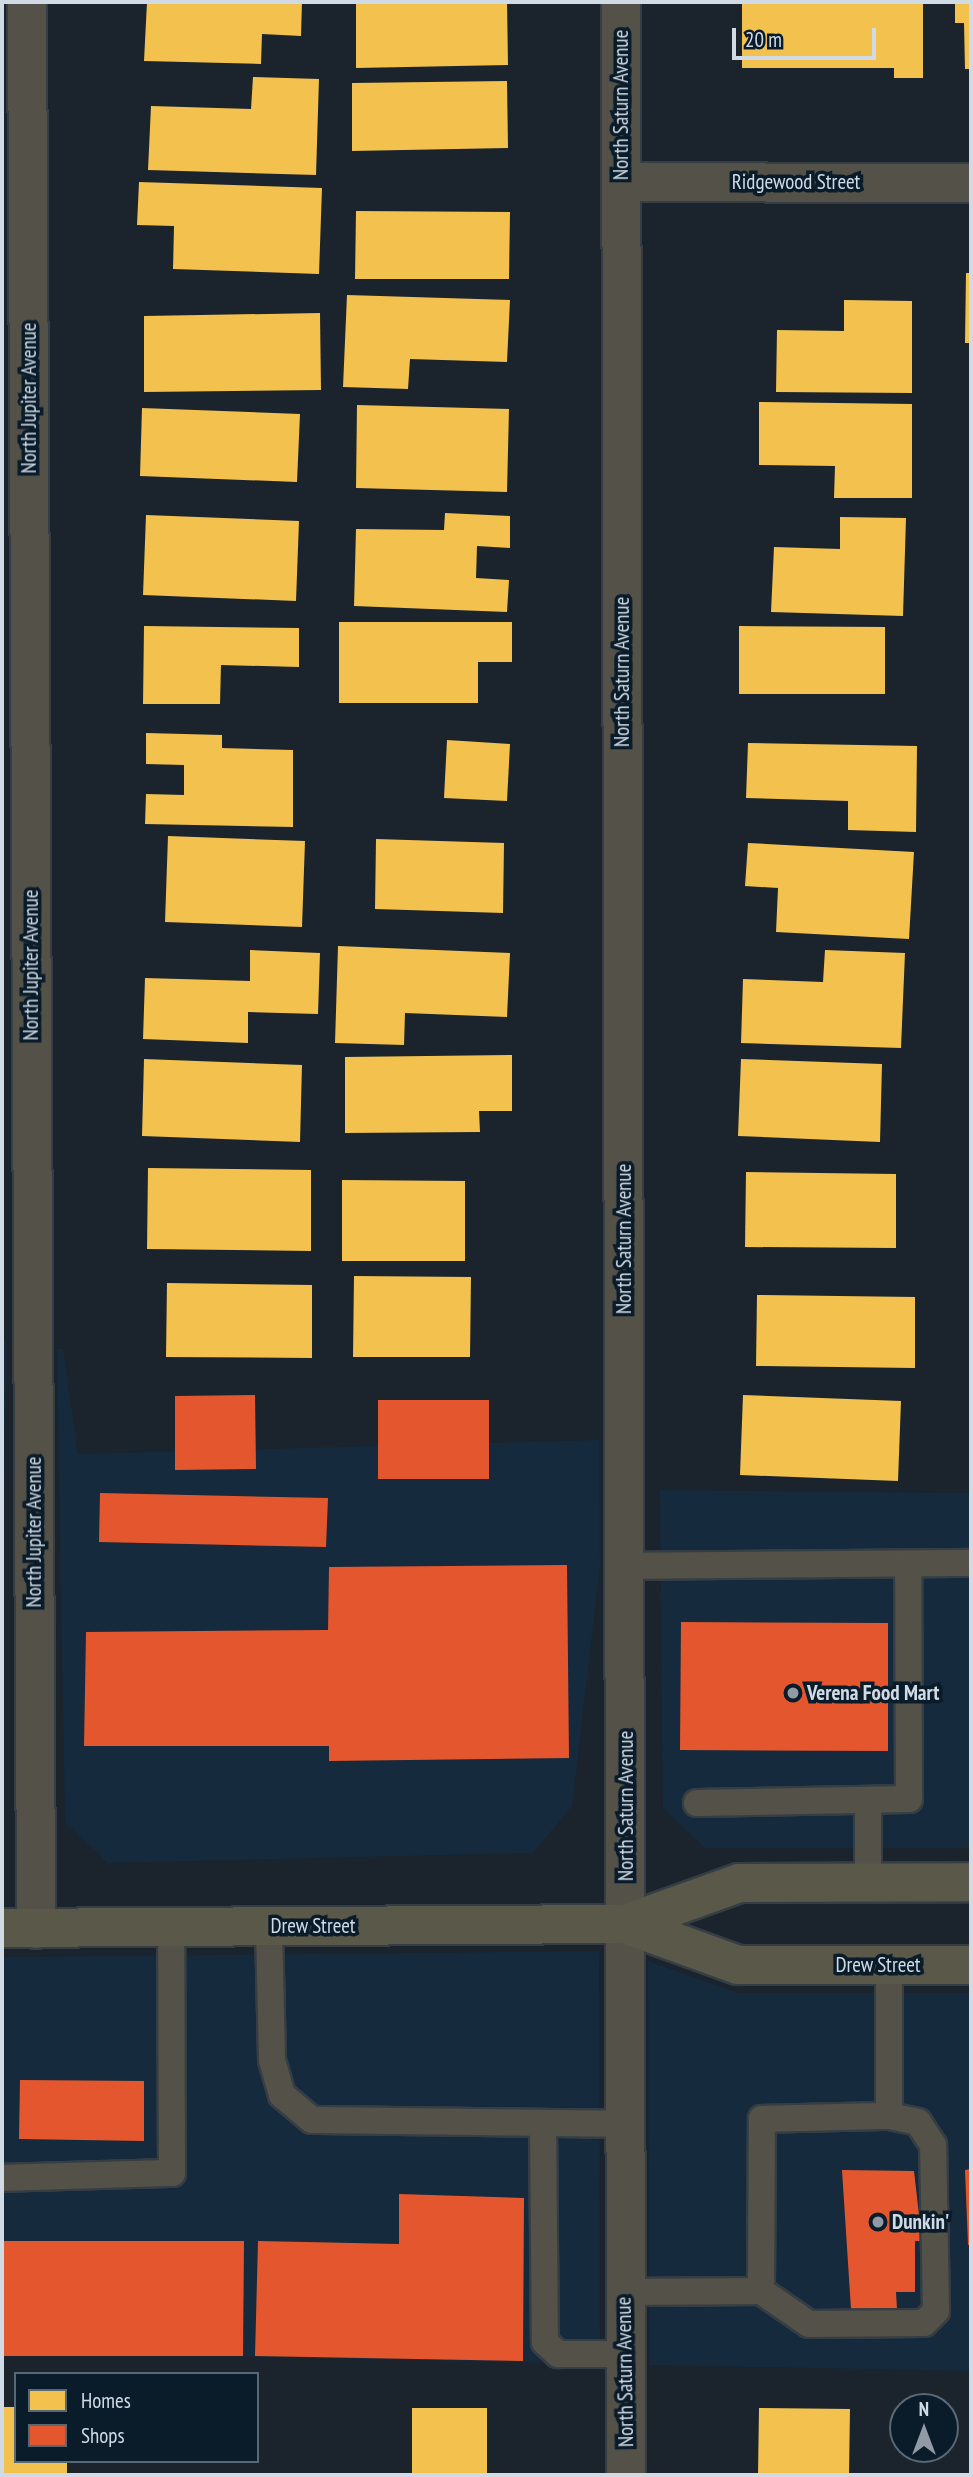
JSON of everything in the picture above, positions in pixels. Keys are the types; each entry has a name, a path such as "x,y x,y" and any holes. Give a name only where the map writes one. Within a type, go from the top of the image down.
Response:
{"main road":[{"name":"Drew Street","path":"19,1929 625,1924 739,1883 971,1882"},
{"name":"Drew Street","path":"625,1924 738,1965 971,1965"}],"street":[{"name":"North Jupiter Avenue","path":"19,1929 27,2"},
{"name":"North Saturn Avenue","path":"621,2 625,1566 625,1924 621,2124 626,2475"},
{"name":"Ridgewood Street","path":"621,181 971,183"}],"lane":[{"path":"625,1566 971,1563"},
{"path":"697,1803 905,1802 911,1793 908,1564"},
{"path":"868,1802 868,1882"},
{"path":"269,1927 272,2060 282,2095 312,2120 621,2124"},
{"path":"2,2178 172,2174 171,1928"},
{"path":"889,1965 889,2116"},
{"path":"623,2292 761,2291 809,2324 924,2323 936,2311 933,2145 918,2122 889,2116 762,2119 761,2291"},
{"path":"543,2123 545,2342 558,2354 625,2354"}],"shaded area":[{"path":"2,1340 6,1340 2,1676"},
{"path":"57,1349 63,1349 78,1454 599,1440 600,1566 572,1806 533,1853 108,1863 65,1822"},
{"path":"660,1490 971,1493 971,1848 705,1848 663,1808"},
{"path":"599,1951 600,2364 2,2351 2,1957"},
{"path":"648,1961 738,1993 971,1993 971,2371 649,2365"}],"building: Homes":[{"path":"147,2 302,2 301,36 262,34 261,64 144,61"},
{"path":"356,2 507,2 508,65 356,68"},
{"path":"742,2 923,2 923,78 894,78 894,68 742,68"},
{"path":"955,2 971,2 971,69 965,69 964,23 955,23"},
{"path":"253,77 319,79 316,175 148,170 151,106 251,109"},
{"path":"507,81 508,148 352,151 352,83"},
{"path":"139,182 322,188 319,274 173,269 174,226 137,225"},
{"path":"356,211 510,212 509,279 355,279"},
{"path":"966,273 971,273 971,343 965,343"},
{"path":"347,295 510,300 507,362 410,359 408,389 343,387"},
{"path":"844,300 912,301 912,393 776,392 777,330 844,331"},
{"path":"320,313 321,390 144,392 144,316"},
{"path":"759,402 912,404 912,498 834,498 835,466 759,465"},
{"path":"357,405 509,409 507,492 356,488"},
{"path":"142,408 300,414 297,482 140,476"},
{"path":"445,513 510,516 510,548 477,546 476,578 509,580 507,612 354,606 356,529 444,530"},
{"path":"146,515 299,521 296,601 143,595"},
{"path":"840,517 906,518 903,616 771,612 774,547 840,549"},
{"path":"339,622 512,622 512,662 478,662 478,703 339,703"},
{"path":"144,626 299,628 299,667 221,665 220,704 143,704"},
{"path":"739,626 885,627 885,694 739,694"},
{"path":"146,733 222,735 222,748 293,750 293,827 145,824 146,794 184,795 184,765 146,764"},
{"path":"447,740 510,744 507,801 444,798"},
{"path":"748,743 917,746 916,832 848,830 848,801 746,798"},
{"path":"168,836 305,841 302,927 165,922"},
{"path":"376,839 504,843 503,913 375,909"},
{"path":"748,843 914,852 909,939 776,932 778,888 745,886"},
{"path":"338,946 510,953 507,1017 405,1013 404,1045 335,1043"},
{"path":"250,950 320,953 318,1014 248,1012 248,1043 143,1039 145,978 250,981"},
{"path":"825,950 905,953 901,1048 741,1043 743,979 823,982"},
{"path":"512,1055 512,1111 479,1111 480,1132 345,1133 345,1057"},
{"path":"144,1059 302,1065 300,1142 142,1136"},
{"path":"741,1059 882,1064 880,1142 738,1136"},
{"path":"148,1168 311,1170 311,1251 147,1249"},
{"path":"746,1172 896,1174 896,1248 745,1247"},
{"path":"342,1180 465,1181 465,1261 342,1261"},
{"path":"354,1276 471,1277 470,1357 353,1357"},
{"path":"167,1283 312,1285 312,1358 166,1357"},
{"path":"757,1295 915,1297 915,1368 756,1366"},
{"path":"743,1395 901,1401 898,1481 740,1475"},
{"path":"4,2407 14,2407 14,2463 67,2463 67,2475 4,2475"},
{"path":"412,2408 487,2408 487,2475 412,2475"},
{"path":"759,2408 850,2409 849,2475 758,2475"}],"building: Shops":[{"path":"255,1395 256,1469 175,1470 175,1396"},
{"path":"378,1400 489,1400 489,1479 378,1479"},
{"path":"100,1493 328,1498 326,1547 99,1542"},
{"path":"567,1565 569,1758 329,1761 329,1746 84,1746 86,1632 328,1630 329,1567"},
{"path":"681,1622 888,1623 888,1751 680,1750"},
{"path":"20,2080 144,2081 144,2141 19,2139"},
{"path":"971,2169 971,2245 968,2245 965,2170"},
{"path":"842,2170 914,2171 922,2241 915,2241 915,2292 896,2292 897,2309 851,2309"},
{"path":"399,2194 524,2198 523,2361 255,2356 258,2241 399,2244"},
{"path":"2,2241 244,2241 243,2356 2,2356"}],"place":[{"name":"Verena Food Mart","path":"793,1693"},
{"name":"Dunkin'","path":"878,2222"}]}
